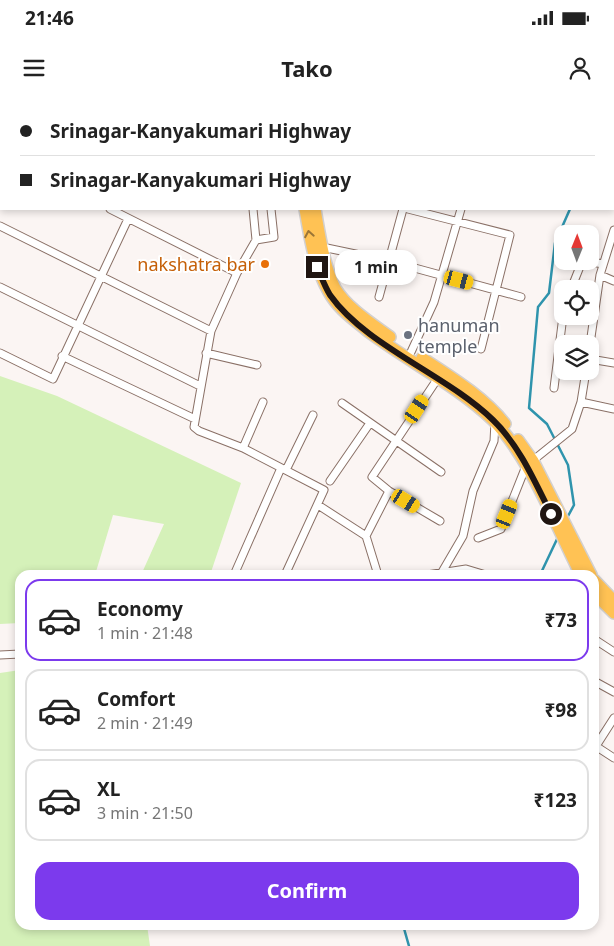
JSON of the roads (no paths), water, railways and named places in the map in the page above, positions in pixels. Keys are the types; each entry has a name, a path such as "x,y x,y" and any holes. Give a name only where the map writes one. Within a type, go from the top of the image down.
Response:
{"highway":[{"path":"305,210 317,267 329,294 347,314 389,346 438,378 495,422 529,464"},
{"path":"315,210 322,247 335,287 350,306 495,411 529,464 571,544 588,570"},
{"path":"571,544 577,570"},
{"path":"599,585 614,601"},
{"path":"599,598 614,613"}],"street":[{"path":"113,210 237,273"},
{"path":"253,210 256,240 237,273 210,331 194,427 199,431 243,448 324,490 286,570"},
{"path":"256,240 270,240 274,237 271,210"},
{"path":"379,297 403,210"},
{"path":"412,210 510,235 482,349"},
{"path":"411,352 434,302 461,210"},
{"path":"0,353 53,379 76,325 102,278 128,218"},
{"path":"0,226 210,331"},
{"path":"591,335 600,275 614,230"},
{"path":"322,247 389,261 521,298"},
{"path":"599,263 603,264"},
{"path":"600,275 614,281"},
{"path":"0,288 200,386"},
{"path":"554,388 562,325"},
{"path":"206,353 257,365"},
{"path":"62,356 195,419"},
{"path":"599,360 614,362"},
{"path":"438,378 372,477 389,491 440,521"},
{"path":"478,538 501,529 529,464 572,429 581,402 585,380"},
{"path":"243,448 264,402"},
{"path":"581,402 614,408"},
{"path":"342,403 441,472"},
{"path":"236,570 284,469 313,415"},
{"path":"443,570 463,536 473,491 494,441 495,422"},
{"path":"330,481 370,423"},
{"path":"366,536 389,491"},
{"path":"318,505 366,536 376,570"},
{"path":"599,642 614,652"},
{"path":"0,655 15,654"},
{"path":"599,684 614,692"},
{"path":"599,739 614,718"},
{"path":"599,748 614,758"}],"waterway":[{"path":"567,518 574,505 568,465 547,424 529,408 538,307 549,293 555,243 570,210"},
{"path":"542,570 558,537"},
{"path":"404,930 409,946"}],"place":[{"name":"nakshatra bar","path":"265,264"},
{"name":"hanuman temple","path":"408,335"}]}
